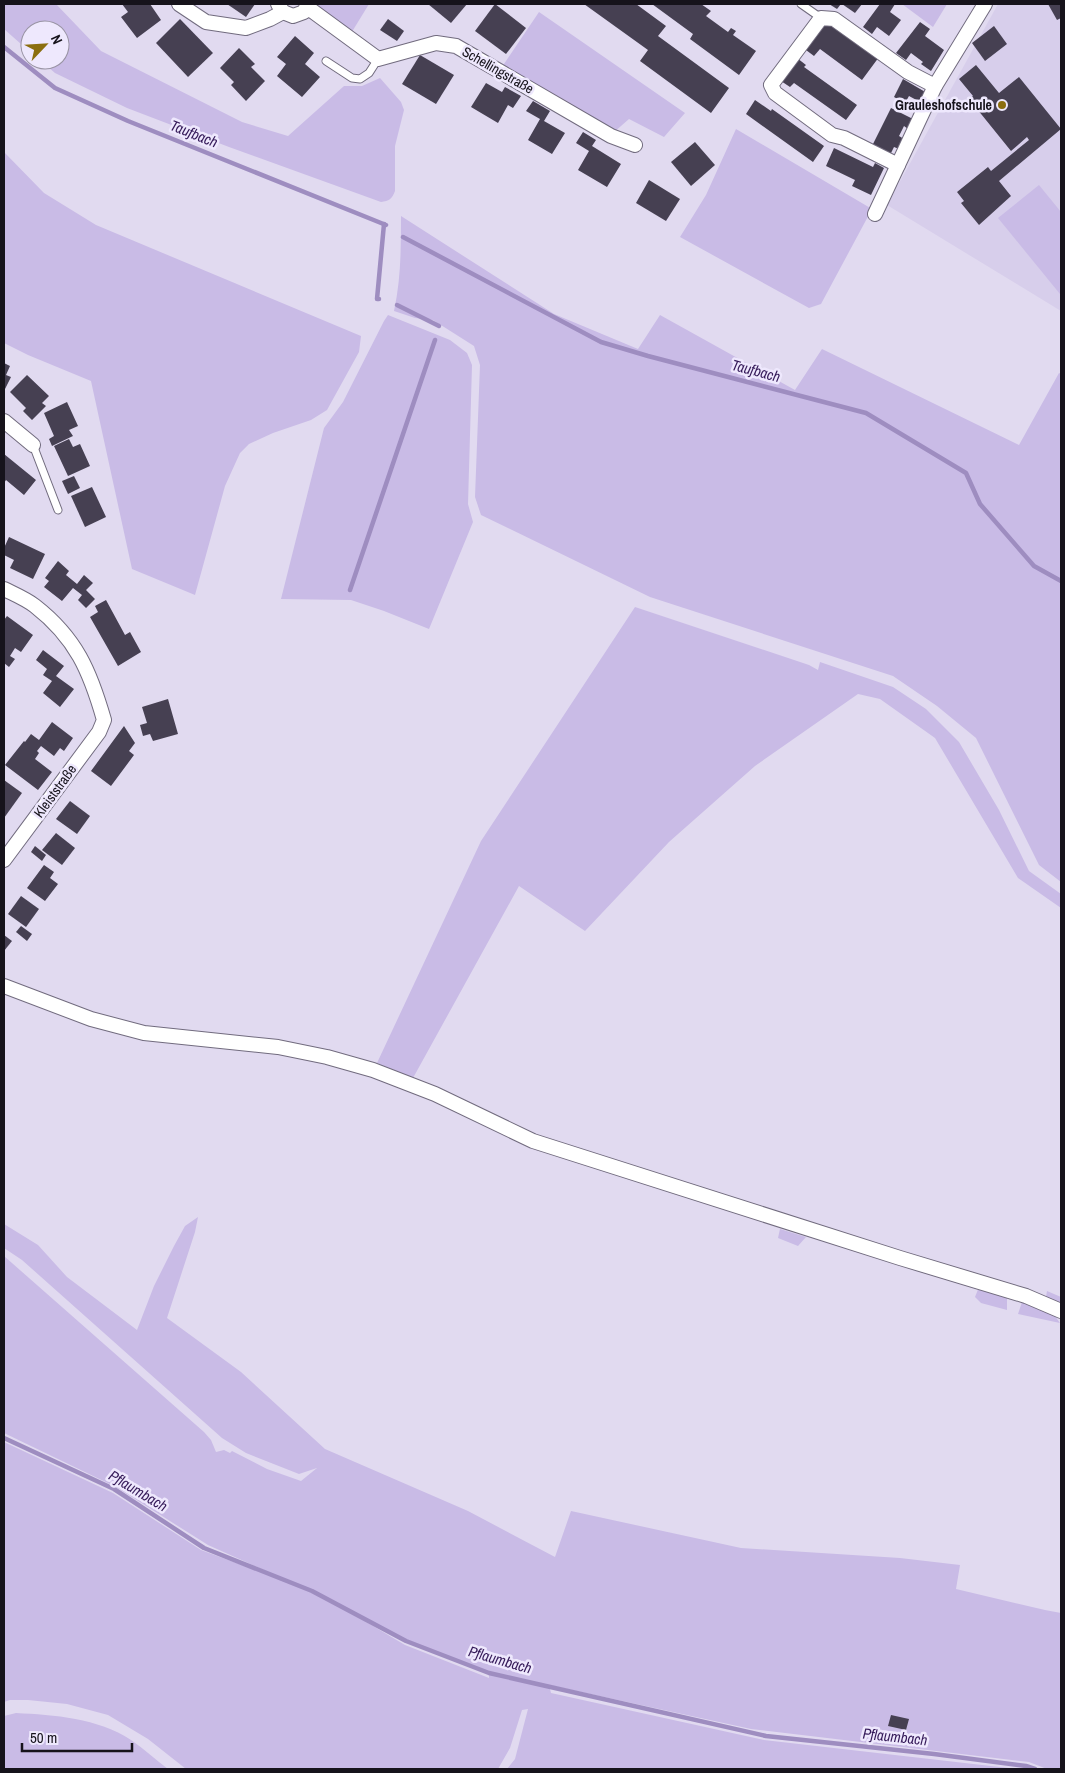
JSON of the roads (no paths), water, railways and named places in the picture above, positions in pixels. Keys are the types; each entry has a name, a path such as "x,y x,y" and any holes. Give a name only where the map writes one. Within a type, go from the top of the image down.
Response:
{"street":[{"path":"179,4 206,22 246,28 270,19 280,8 293,16 299,14 308,6 378,59"},
{"path":"875,214 935,86 985,4"},
{"path":"898,165 832,134 775,93 771,85 821,18 834,19 908,72 935,86"},
{"name":"Schellingstraße","path":"378,59 436,43 456,46 611,136 635,145"},
{"path":"4,421 33,445"},
{"name":"Kleiststraße","path":"4,589 34,605 63,632 81,657 95,689 104,720 99,732 4,860"},
{"path":"4,986 91,1019 144,1033 278,1047 327,1057 374,1070 435,1094 533,1141 900,1258 1026,1296 1061,1311"}],"lane":[{"path":"806,5 821,18"},
{"path":"326,61 352,78 360,79 369,73 378,59"},
{"path":"33,445 58,510"}],"waterway":[{"name":"Taufbach","path":"4,47 55,88 128,121 386,225"},
{"path":"379,299 377,299 384,224"},
{"name":"Taufbach","path":"403,237 601,342 866,413 966,473 980,504 1034,566 1061,581"},
{"path":"397,305 439,326"},
{"path":"350,590 435,340"},
{"name":"Pflaumbach","path":"4,1438 114,1489 204,1548 312,1591 406,1641 489,1673 766,1736 934,1754 1026,1766 1035,1769"}],"place":[{"name":"Grauleshofschule","path":"1002,105"}]}
